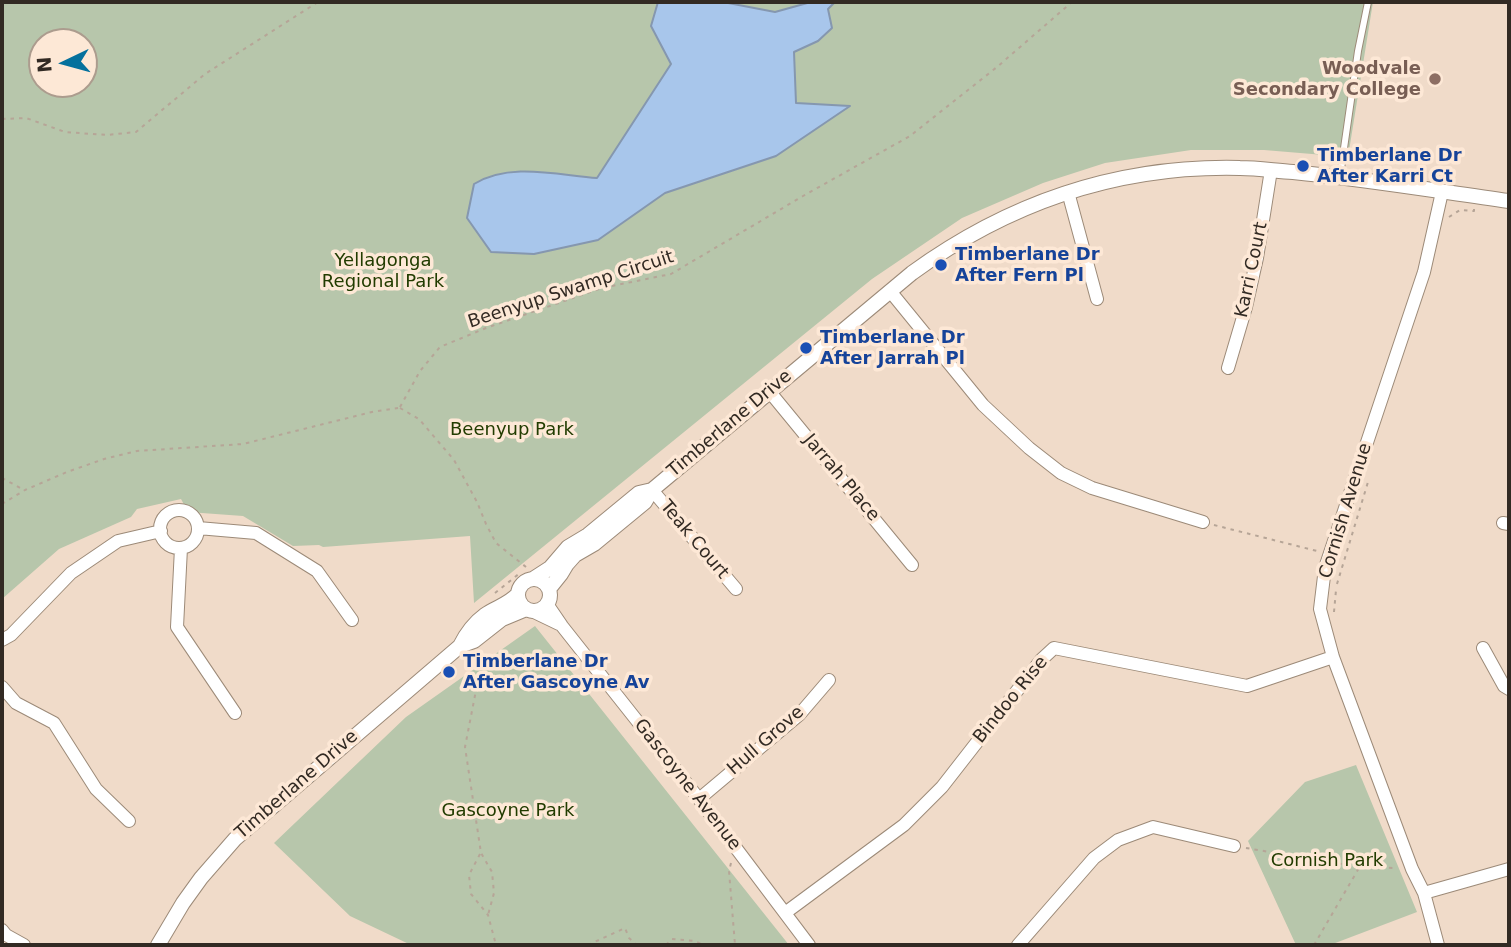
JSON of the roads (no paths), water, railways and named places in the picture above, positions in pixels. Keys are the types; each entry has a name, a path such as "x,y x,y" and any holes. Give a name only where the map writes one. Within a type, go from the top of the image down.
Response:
{"street":[{"name":"Timberlane Drive","path":"549,589 575,555 594,544 645,502 652,490 890,291 942,252 1012,214 1068,192 1118,179 1202,168 1242,168 1340,176 1509,201"},
{"name":"Karri Court","path":"1228,368 1257,258 1271,170"},
{"path":"1068,192 1097,299"},
{"name":"Cornish Avenue","path":"1438,945 1424,893 1412,869 1333,657 1320,609 1329,554 1424,272 1442,192"},
{"path":"890,291 983,405 1029,449 1061,472 1092,488 1203,522"},
{"name":"Jarrah Place","path":"769,391 912,565"},
{"name":"Timberlane Drive","path":"533,579 550,568 568,547 588,535 639,493 652,490"},
{"name":"Teak Court","path":"652,490 736,590"},
{"path":"180,510 192,515 198,528 195,540 181,548 168,544 161,531 161,525 168,514 180,510"},
{"path":"198,528 256,533 317,571 352,620"},
{"path":"2,640 11,635 71,573 118,541 161,531"},
{"path":"181,548 177,628 235,713"},
{"path":"533,579 542,581 549,589 550,599 540,610 529,610 520,603 519,590 524,582 533,579"},
{"name":"Timberlane Drive","path":"460,646 467,633 483,616 509,603 518,594"},
{"name":"Gascoyne Avenue","path":"547,604 809,945"},
{"name":"Timberlane Drive","path":"158,945 183,903 234,839 460,646 474,641 502,620 529,610"},
{"name":"Gascoyne Avenue","path":"529,610 562,626"},
{"name":"Bindoo Rise","path":"785,913 904,825 942,787 1041,660 1054,648 1247,686 1333,657"},
{"path":"1483,648 1504,686 1509,689"},
{"name":"Hull Grove","path":"699,799 799,715 830,680"},
{"path":"2,687 16,703 54,723 96,789 130,821"},
{"path":"1017,945 1094,858 1118,840 1153,827 1234,846"},
{"path":"1424,893 1509,869"},
{"path":"2,930 24,945"}],"lane":[{"path":"1340,176 1367,2"}],"water":[{"path":"658,2 723,2 775,12 811,2 835,2 828,9 832,28 818,41 794,52 796,103 850,106 776,156 665,193 598,240 534,254 491,252 467,218 474,184 488,177 518,172 597,178 671,64 651,26"}],"place":[{"name":"Woodvale Secondary College","path":"1435,79"},
{"name":"Timberlane Dr After Karri Ct","path":"1303,166"},
{"name":"Timberlane Dr After Fern Pl","path":"941,265"},
{"name":"Timberlane Dr After Jarrah Pl","path":"806,348"},
{"name":"Timberlane Dr After Gascoyne Av","path":"449,672"}],"park label":[{"name":"Yellagonga Regional Park","path":"383,271"},
{"name":"Beenyup Park","path":"512,430"},
{"name":"Gascoyne Park","path":"508,811"},
{"name":"Cornish Park","path":"1327,861"}]}
